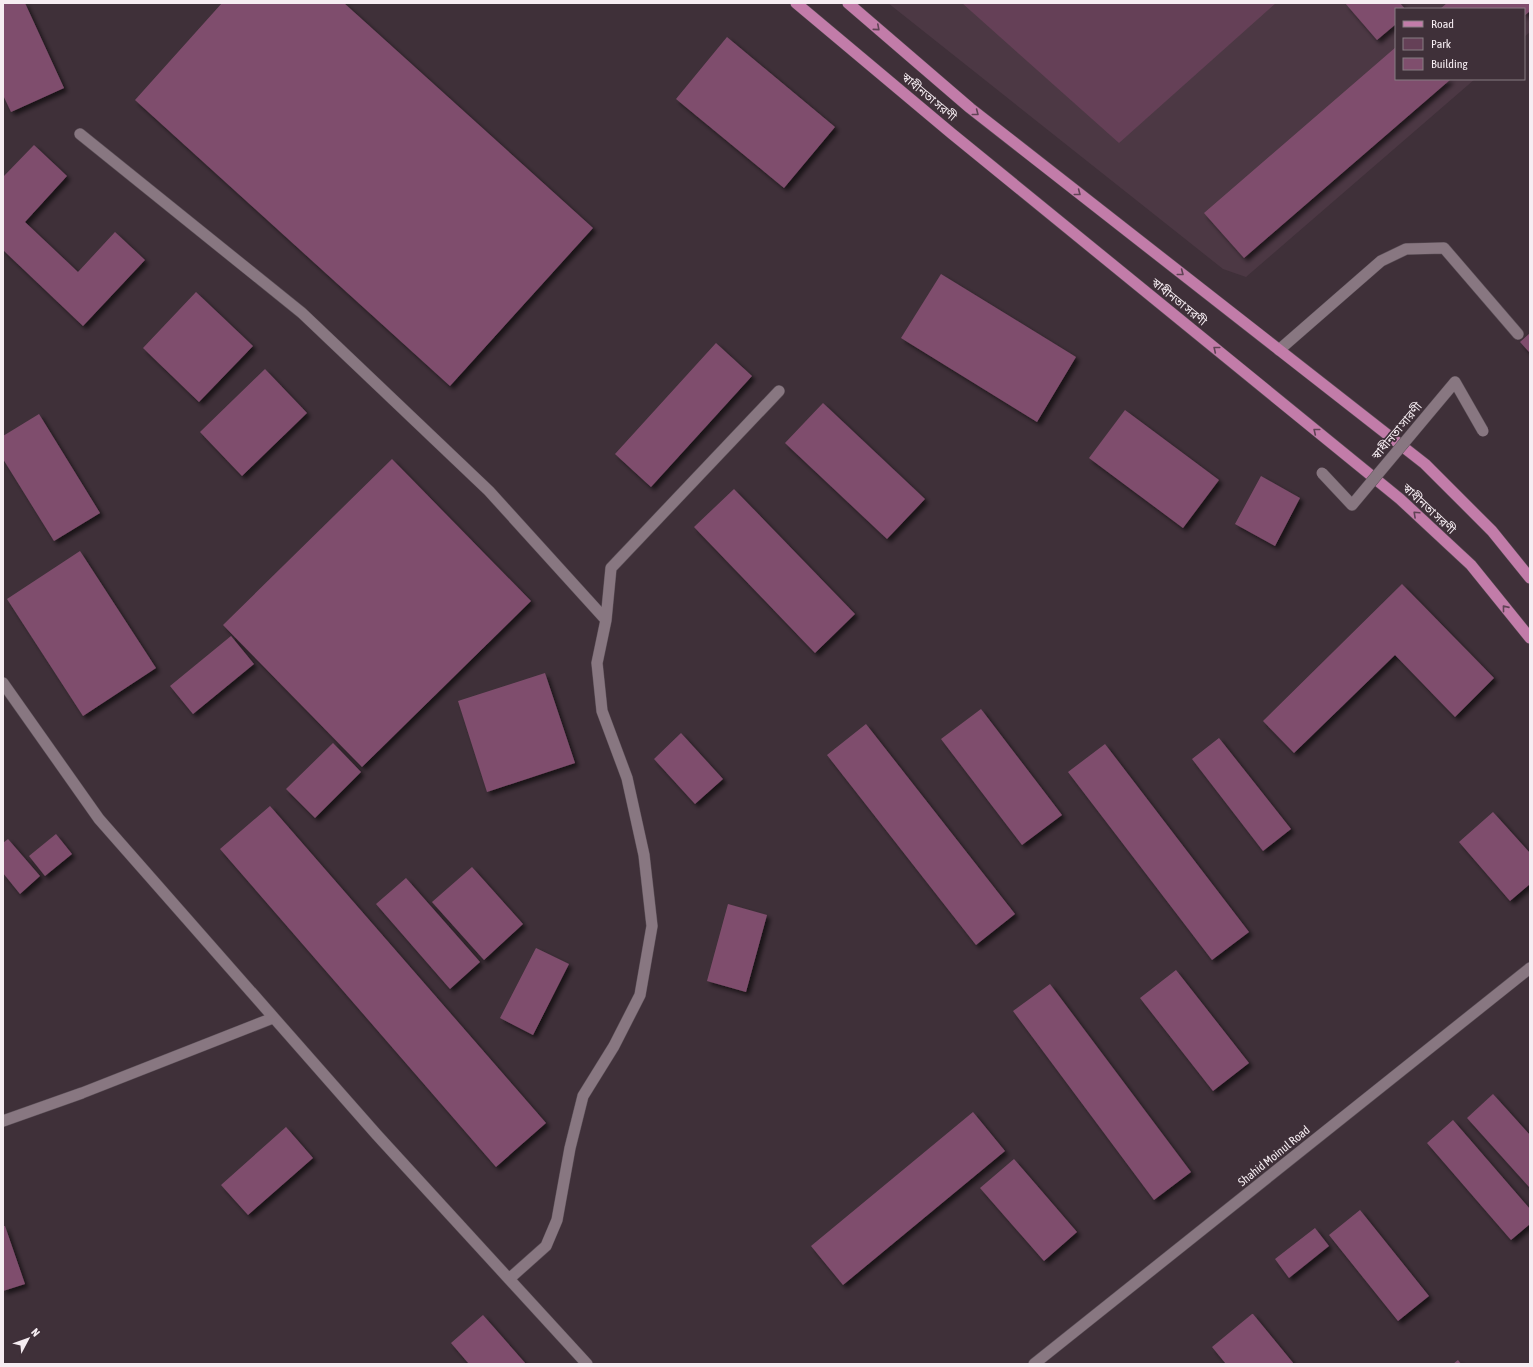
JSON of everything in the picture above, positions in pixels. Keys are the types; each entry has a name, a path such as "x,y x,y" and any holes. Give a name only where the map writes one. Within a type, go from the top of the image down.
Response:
{"main road":[{"name":"স্বাধীনতা সরণী","path":"796,3 945,128 1400,499 1471,565 1530,638"},
{"name":"স্বাধীনতা সরণী","path":"848,3 970,108 1425,464 1492,531 1530,578"}],"street":[{"path":"80,134 302,313 489,491 606,620"},
{"path":"1279,350 1381,261 1406,249 1444,248 1518,334"},
{"name":"স্বাধীনতা সারণী","path":"1322,473 1352,505 1455,382 1483,431"},
{"path":"509,1279 546,1246 556,1220 570,1148 583,1096 614,1046 640,995 652,926 644,855 627,778 602,711 597,663 606,620 612,568 779,391"},
{"path":"3,683 99,819 273,1018 587,1364"},
{"name":"Shahid Moinul Road","path":"1034,1364 1530,968"},
{"path":"3,1121 82,1093 273,1018"}],"shaded area":[{"path":"888,3 1530,3 1530,32 1525,36 1525,8 1395,8 1395,80 1474,80 1246,277 1223,269"}],"green space":[{"path":"962,3 1276,3 1119,143"}],"building":[{"path":"3,3 25,3 64,88 11,112 3,95"},
{"path":"222,3 344,3 593,228 450,386 135,100"},
{"path":"1345,3 1400,3 1404,8 1395,8 1395,25 1377,40"},
{"path":"1447,3 1530,3 1530,11 1525,15 1525,8 1441,8"},
{"path":"727,37 835,127 784,188 676,99"},
{"path":"1395,48 1395,80 1450,80 1244,258 1204,213"},
{"path":"34,145 67,176 25,222 78,272 115,232 145,260 83,326 3,250 3,177"},
{"path":"941,274 1076,357 1037,422 901,338"},
{"path":"196,292 253,346 199,402 143,348"},
{"path":"1530,333 1530,353 1520,342"},
{"path":"716,343 752,376 651,487 615,454"},
{"path":"265,369 307,413 242,476 200,432"},
{"path":"823,403 925,499 887,539 785,443"},
{"path":"1125,410 1219,480 1183,528 1089,458"},
{"path":"39,414 100,513 54,541 3,459 3,436"},
{"path":"392,459 531,601 362,767 223,625"},
{"path":"1261,476 1300,498 1275,546 1235,524"},
{"path":"734,489 855,614 815,653 694,527"},
{"path":"80,551 156,668 83,716 7,599"},
{"path":"1402,584 1494,678 1455,717 1395,655 1294,753 1263,721"},
{"path":"231,636 254,664 193,714 170,686"},
{"path":"545,673 575,763 487,792 458,701"},
{"path":"981,709 1062,815 1022,845 941,739"},
{"path":"866,724 1015,914 976,945 827,755"},
{"path":"681,733 723,779 695,804 654,759"},
{"path":"1219,738 1291,829 1263,851 1192,759"},
{"path":"333,743 361,772 315,818 286,789"},
{"path":"1105,744 1249,932 1212,960 1068,772"},
{"path":"270,806 546,1123 496,1167 220,849"},
{"path":"1493,812 1530,853 1530,884 1510,901 1459,842"},
{"path":"56,834 72,854 45,876 29,856"},
{"path":"8,839 40,876 20,894 3,873 3,843"},
{"path":"472,867 523,924 484,960 432,902"},
{"path":"406,878 480,962 450,989 376,904"},
{"path":"728,904 767,915 746,992 707,981"},
{"path":"536,948 569,964 533,1035 500,1018"},
{"path":"1176,970 1249,1063 1213,1091 1140,998"},
{"path":"1050,984 1191,1172 1154,1200 1013,1011"},
{"path":"1493,1094 1530,1135 1530,1188 1467,1118"},
{"path":"973,1112 1005,1151 843,1285 811,1246"},
{"path":"1453,1120 1530,1209 1530,1224 1511,1240 1427,1143"},
{"path":"286,1127 313,1158 248,1215 221,1185"},
{"path":"1014,1159 1077,1232 1044,1261 980,1188"},
{"path":"1360,1210 1429,1296 1398,1321 1329,1235"},
{"path":"3,1226 5,1226 25,1284 3,1291"},
{"path":"1315,1228 1329,1246 1289,1278 1275,1259"},
{"path":"1252,1314 1294,1364 1226,1364 1212,1347"},
{"path":"483,1315 526,1364 469,1364 451,1343"},
{"path":"1458,1360 1461,1364 1453,1364"}]}
